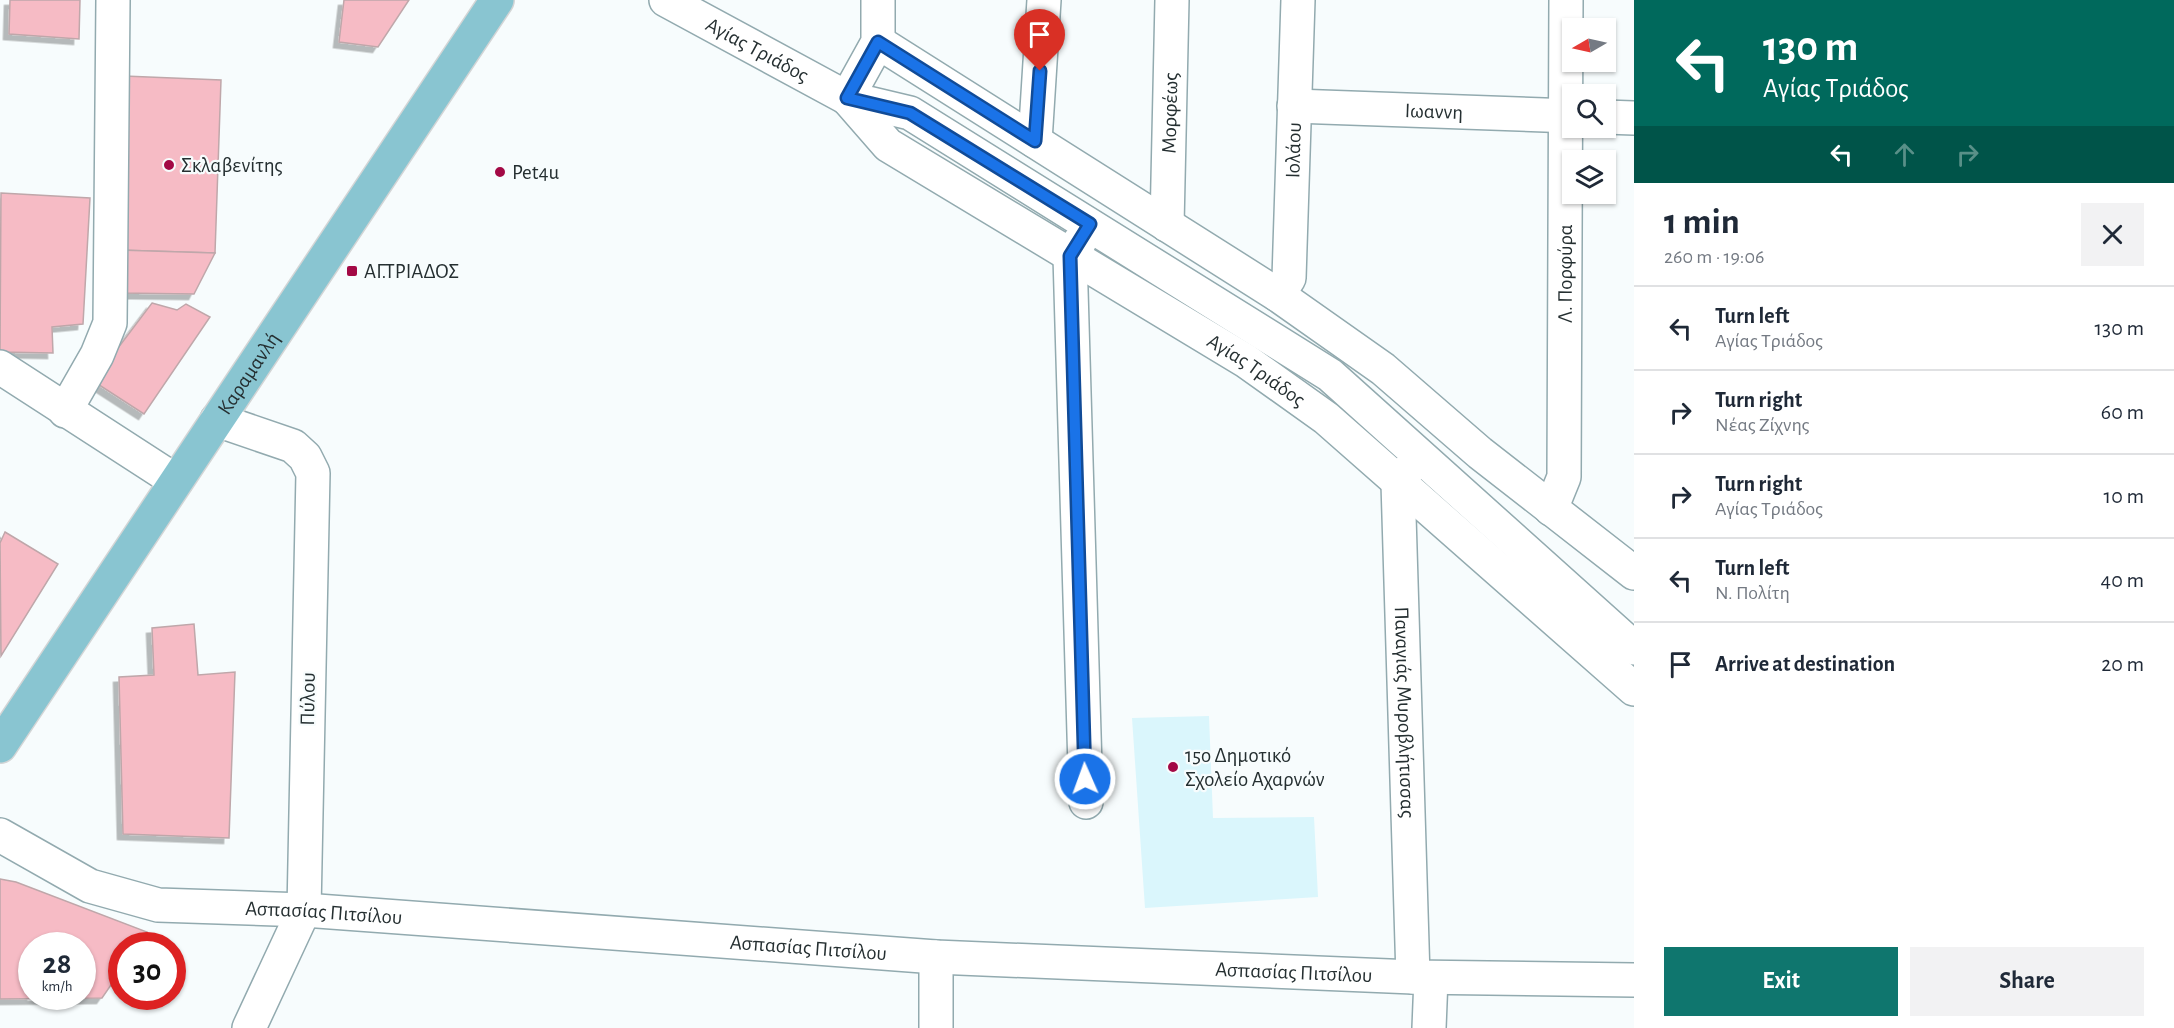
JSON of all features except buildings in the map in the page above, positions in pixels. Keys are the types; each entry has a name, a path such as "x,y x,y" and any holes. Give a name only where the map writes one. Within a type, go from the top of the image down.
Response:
{"main road":[{"name":"Καραμανλή","path":"0,746 497,0"}],"street":[{"path":"65,411 97,355 110,323 113,0"},
{"name":"Αγίας Τριάδος","path":"666,0 847,98 910,113 1330,375 1634,648"},
{"path":"847,98 878,42 878,0"},
{"path":"1035,141 1044,0"},
{"name":"Μορφέως","path":"1167,225 1172,0"},
{"name":"Ιολάου","path":"1278,295 1288,278 1298,0"},
{"name":"Λ. Πορφύρα","path":"1566,0 1568,84"},
{"path":"878,42 1278,295 1383,369 1480,453 1634,573"},
{"name":"Αγίας Τριάδος","path":"847,98 888,145 1246,361 1326,418 1634,689"},
{"name":"Ιωαννη","path":"1294,106 1562,116"},
{"path":"1616,117 1634,118"},
{"name":"Λ. Πορφύρα","path":"1551,509 1564,477 1569,138"},
{"path":"1086,802 1070,256 1090,224"},
{"path":"0,367 176,481"},
{"name":"Πύλου","path":"217,420 293,446 305,457 313,472 304,910 249,1028"},
{"path":"1398,483 1419,454"},
{"name":"Παναγιάς Μυροβλήτισσας","path":"1398,483 1422,977 1429,1028"},
{"name":"Ασπασίας Πιτσίλου","path":"0,835 90,886 117,896 158,905 304,910 936,957 1422,977 1634,980"},
{"path":"936,957 936,1028"}],"shaded area":[{"name":"15ο Δημοτικό Σχολείο Αχαρνών","path":"1209,716 1213,818 1314,817 1318,897 1145,908 1132,718"}],"place":[{"name":"Σκλαβενίτης","path":"169,165"},
{"name":"Pet4u","path":"500,172"},
{"name":"ΑΓ.ΤΡΙΑΔΟΣ","path":"352,271"},
{"name":"15ο Δημοτικό Σχολείο Αχαρνών","path":"1173,767"}],"route":[{"path":"1040,71 1035,141 878,42 847,98 910,113 1090,224 1070,256 1085,779"}]}
